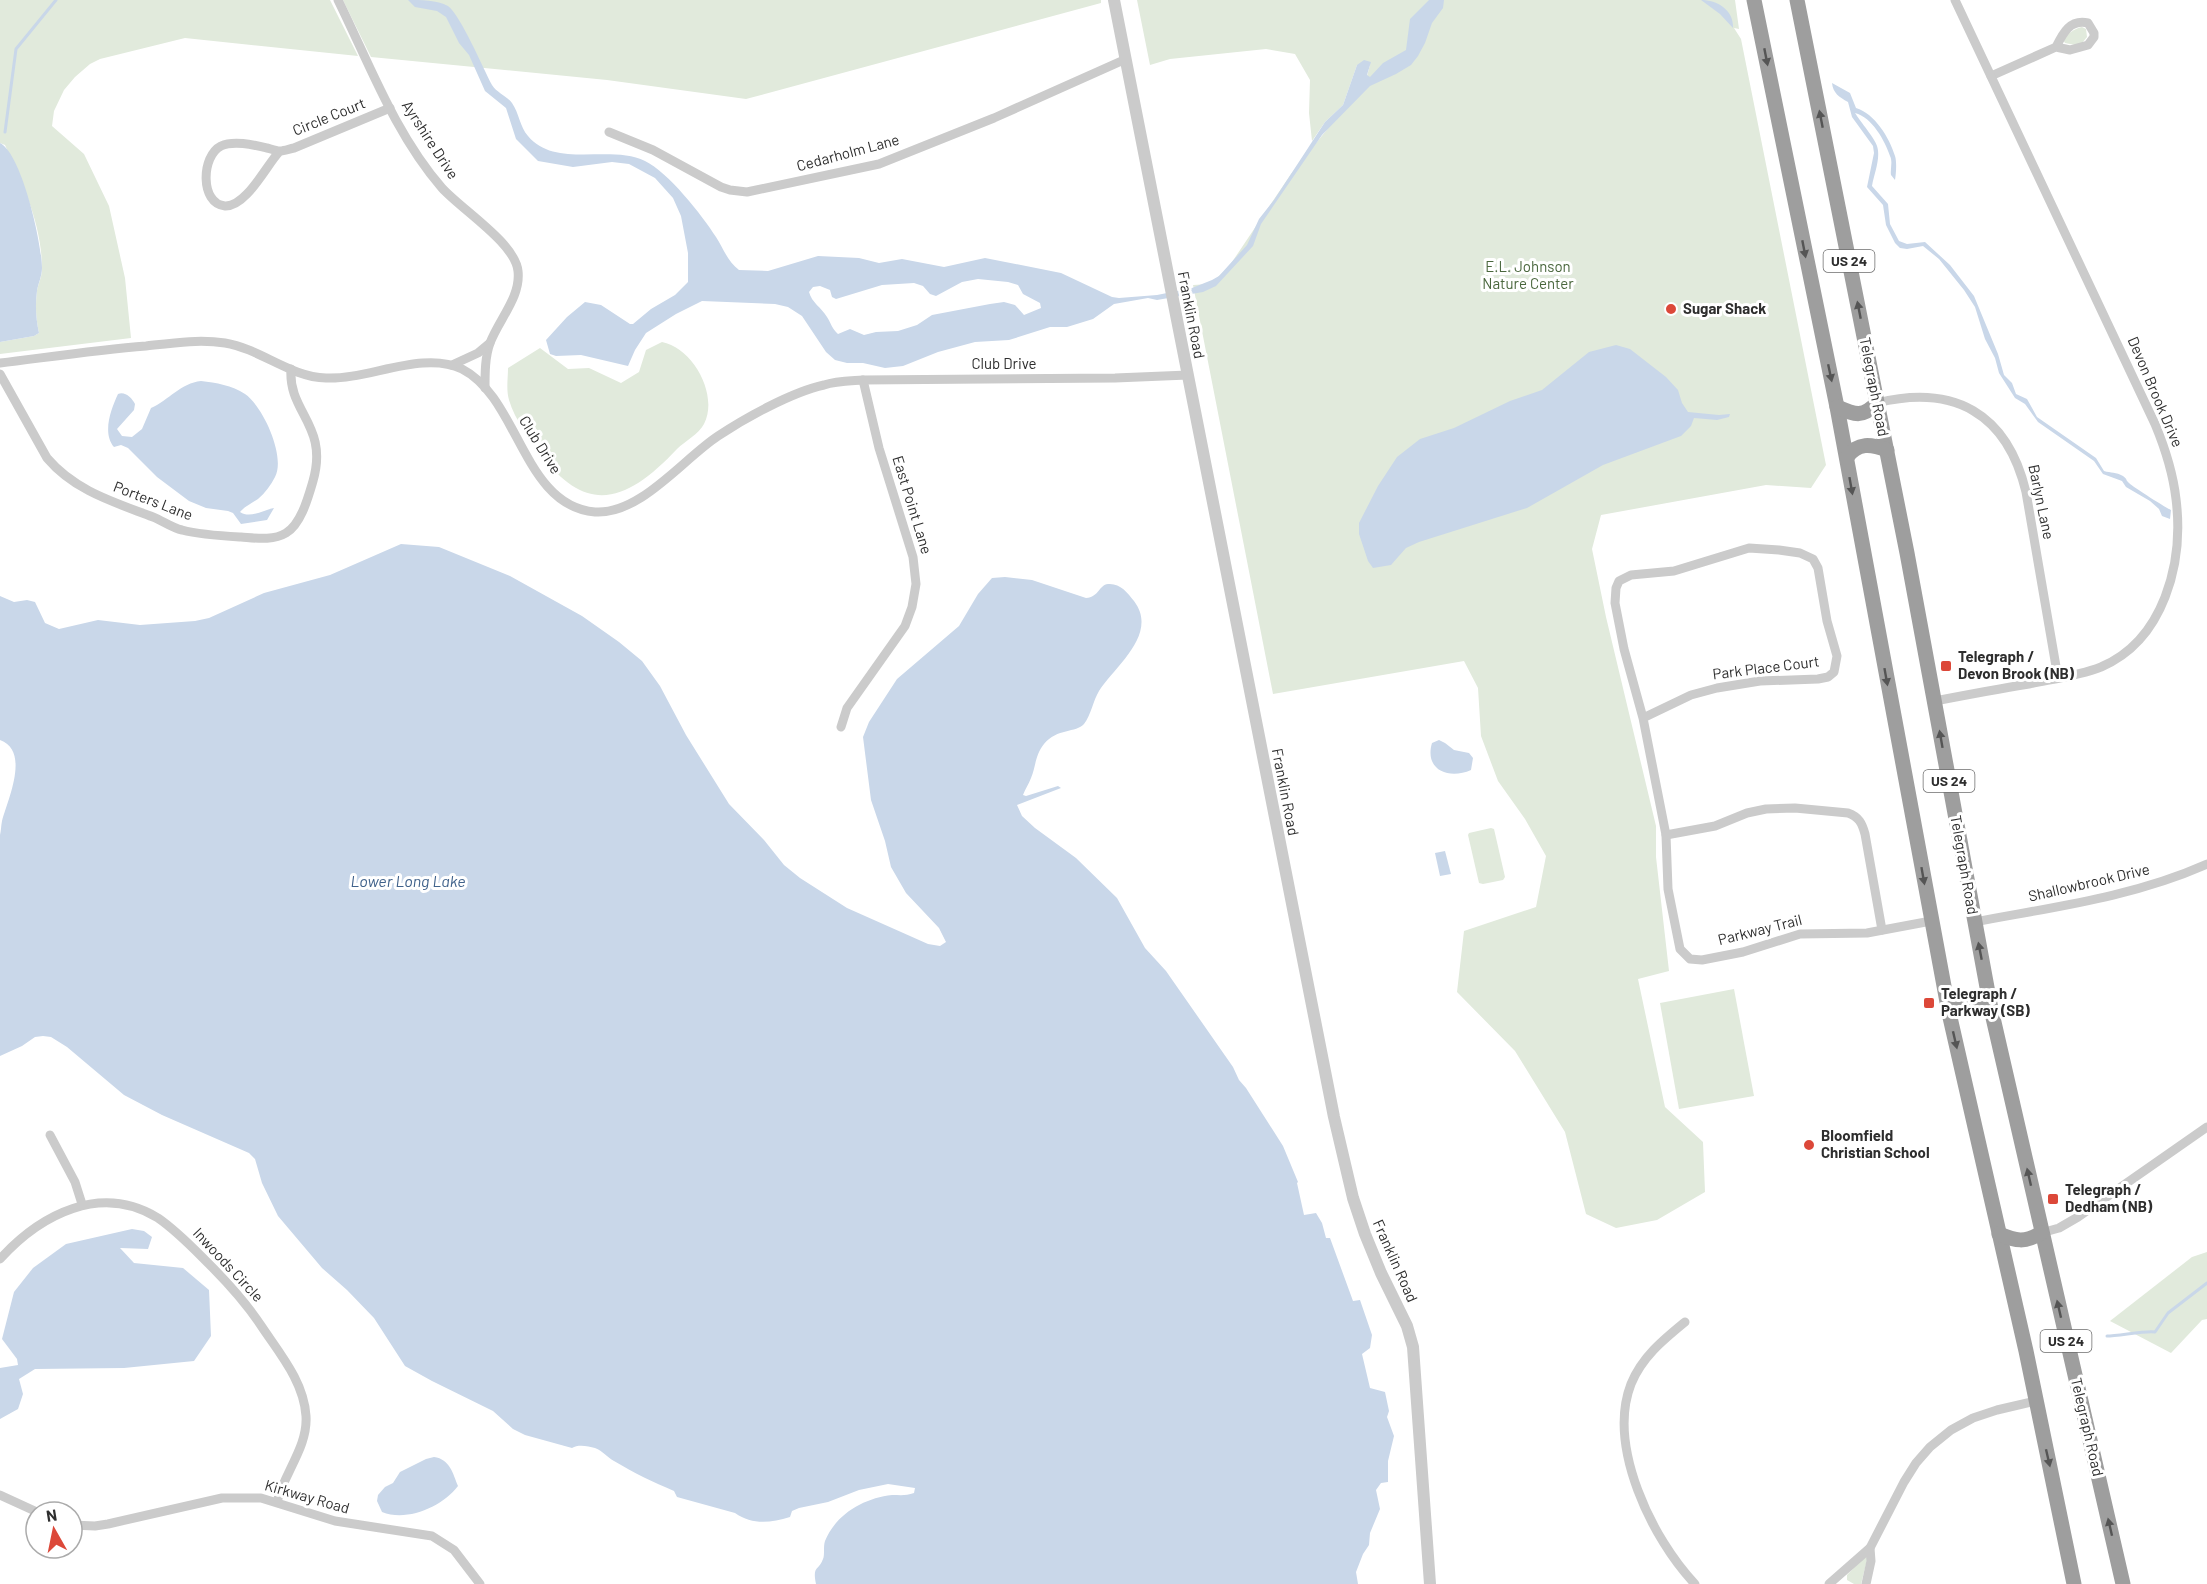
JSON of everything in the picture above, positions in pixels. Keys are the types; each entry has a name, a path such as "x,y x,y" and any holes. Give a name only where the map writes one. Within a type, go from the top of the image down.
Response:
{"highway":[{"name":"US 24","path":"1754,0 1837,407 1948,1013 2036,1401 2074,1584"},
{"name":"Telegraph Road","path":"1797,0 1887,450 1991,1009 2123,1584"},
{"path":"1837,407 1858,414 1868,412 1877,403"},
{"path":"1846,457 1860,446 1867,445 1887,450"},
{"path":"1948,1013 1968,1002 1991,1009"},
{"path":"1999,1234 2024,1241 2042,1233"}],"street":[{"name":"Ayrshire Drive","path":"338,0 390,108 419,156 442,187 513,255 518,274 515,292 490,343 486,358 485,388"},
{"name":"Franklin Road","path":"1114,0 1336,1126 1353,1198 1365,1234 1412,1342 1416,1370 1430,1584"},
{"name":"Devon Brook Drive","path":"1935,701 2089,671 2118,658 2130,649 2149,628 2164,603 2172,575 2176,536 2177,500 2167,456 2155,424 1955,0"},
{"path":"1991,76 2055,47"},
{"name":"Cedarholm Lane","path":"609,132 653,150 721,187 747,192 846,172 897,157 994,118 1126,59"},
{"name":"Circle Court","path":"279,152 239,202 224,206 215,202 210,194 207,176 208,160 215,150 225,145 242,144 279,152 294,148 390,108"},
{"name":"Club Drive","path":"0,363 131,347 183,342 214,342 251,350 309,375 336,378 418,364 452,365 470,374 485,388 546,483 571,504 589,511 601,512 617,509 638,499 718,436 769,408 823,385 863,380 1115,378 1188,375"},
{"path":"452,365 478,353 490,343"},
{"name":"Porters Lane","path":"0,374 47,458 61,473 78,485 100,497 182,530 264,538 282,536 292,528 308,496 317,463 314,434 291,384 291,369"},
{"name":"East Point Lane","path":"841,727 847,708 905,626 912,607 916,584 913,557 879,448 863,380"},
{"name":"Barlyn Lane","path":"1877,403 1925,396 1957,403 1972,410 1993,426 2011,449 2026,492 2058,678"},
{"name":"Park Place Court","path":"1643,718 1691,695 1718,688 1760,681 1818,679 1834,672 1837,656 1825,611 1818,568 1814,559 1779,550 1749,548 1674,571 1631,575 1619,581 1615,603 1624,649 1643,718 1666,835"},
{"path":"1666,835 1715,826 1766,808 1795,808 1848,813 1856,816 1863,825 1882,930"},
{"name":"Parkway Trail","path":"1666,835 1666,875 1669,897 1680,949 1690,959 1702,960 1743,952 1800,934 1867,933 1931,921"},
{"name":"Shallowbrook Drive","path":"1974,922 2083,902 2141,888 2207,864"},
{"path":"2042,1233 2059,1228 2078,1217 2207,1127"},
{"path":"50,1135 75,1182 82,1204"},
{"name":"Inwoods Circle","path":"0,1259 23,1237 46,1221 82,1204 111,1204 134,1208 157,1218 189,1243 237,1294 280,1353 299,1386 306,1416 303,1442 285,1478 277,1502"},
{"path":"1685,1323 1652,1350 1640,1366 1625,1404 1624,1429 1632,1469 1643,1501 1674,1557 1695,1584"},
{"path":"1834,1583 1870,1548 1904,1482 1930,1447 1951,1430 1973,1418 2036,1401"},
{"path":"0,1495 24,1506"},
{"name":"Kirkway Road","path":"84,1526 108,1524 222,1498 249,1497 277,1502 343,1523 432,1536 454,1550 480,1584"},
{"path":"1866,1584 1871,1562 1870,1548"}],"green space":[{"path":"0,0 330,0 358,56 185,38 100,59 90,64 64,90 54,111 52,126 84,154 109,206 125,278 131,338 0,354 0,342 39,333 36,302 42,269 39,236 30,205 5,145 0,143"},
{"path":"343,0 1101,0 1101,3 746,99 607,80 371,57"},
{"name":"E.L. Johnson Nature Center","path":"1137,0 1735,0 1739,29 1734,28 1741,39 1826,465 1811,488 1766,485 1601,515 1592,549 1656,826 1656,857 1669,971 1638,979 1665,1107 1703,1142 1705,1192 1657,1220 1616,1228 1586,1214 1565,1132 1515,1051 1457,992 1464,931 1536,907 1546,856 1525,819 1498,781 1481,736 1478,688 1464,661 1273,694 1193,285 1210,284 1228,268 1291,174 1367,76 1370,65 1357,65 1343,105 1325,122 1312,141 1309,113 1310,80 1295,54 1266,49 1170,59 1150,65"},
{"path":"2082,27 2086,29 2087,37 2082,43 2075,45 2065,43 2063,40 2069,33"},
{"path":"662,342 684,353 700,374 708,400 708,412 704,424 660,466 626,490 609,495 592,494 575,488 558,474 541,454 519,422 508,396 508,368 540,348 568,369 589,368 621,383 639,372 646,350"},
{"path":"1494,829 1505,877 1503,880 1483,884 1479,883 1468,835"},
{"path":"1734,989 1754,1096 1679,1109 1660,1003"},
{"path":"2207,1252 2207,1319 2202,1320 2171,1353 2110,1321 2192,1257"},
{"path":"1866,1555 1868,1556 1861,1584 1854,1584 1847,1580 1847,1575"}],"water":[{"path":"408,0 423,0 448,6 465,31 492,85 512,103 525,132 539,146 568,154 631,156 645,161 664,174 693,206 739,270 768,271 818,256 859,258 879,263 902,259 944,267 985,258 1061,273 1112,297 1119,298 1157,295 1192,288 1219,276 1247,245 1259,219 1325,122 1343,105 1357,65 1364,60 1371,62 1367,75 1370,77 1383,63 1406,50 1410,19 1429,0 1444,0 1443,8 1432,23 1425,43 1411,65 1370,86 1322,135 1261,224 1253,246 1216,286 1203,292 1114,304 1093,319 1067,327 1050,327 1009,340 975,342 938,352 903,366 885,368 835,360 826,352 802,316 788,307 775,304 702,301 646,333 628,366 581,355 556,356 550,354 546,340 567,317 585,302 601,305 633,324 651,309 675,295 688,282 688,253 681,216 673,198 655,178 629,164 612,162 573,167 538,161 516,139 506,108 485,91 469,55 459,43 446,17 437,11 415,7","holes":["978,279 1018,285 1023,294 1040,303 1041,308 1024,315 1015,305 1004,302 990,304 932,315 917,325 898,331 864,335 850,329 838,334 809,292 813,287 820,286 830,290 832,297 836,299 882,285 914,283 923,286 930,294 936,296 962,282"]},
{"path":"1701,0 1718,4 1728,11 1733,28 1720,14"},
{"path":"1832,83 1850,93 1856,108 1875,121 1885,134 1895,156 1895,180 1891,175 1891,158 1881,137 1867,119 1855,113 1876,143 1878,161 1872,186 1888,204 1890,224 1899,241 1907,244 1925,242 1950,265 1974,296 1998,354 2004,375 2012,383 2016,394 2027,399 2037,417 2096,458 2104,471 2123,476 2150,498 2171,510 2170,519 2162,516 2159,509 2150,501 2126,487 2122,481 2103,474 2094,461 2038,422 2025,404 2015,398 1999,373 1975,307 1964,290 1939,259 1923,246 1907,249 1900,248 1895,243 1886,225 1883,205 1867,187 1874,153 1873,146 1852,117 1848,102 1837,94"},
{"path":"0,143 16,164 23,181 35,221 42,268 36,302 39,333 0,342"},
{"path":"1616,345 1630,349 1666,377 1678,390 1688,412 1730,414 1729,417 1717,420 1694,418 1691,426 1681,436 1603,465 1527,508 1419,542 1406,548 1391,565 1373,568 1368,561 1359,534 1359,523 1378,486 1397,457 1420,439 1454,428 1510,401 1542,390 1589,352"},
{"path":"201,381 235,388 245,394 259,409 265,420 275,445 278,468 265,492 240,512 248,515 274,508 267,520 241,524 233,513 206,508 189,501 157,477 128,448 121,445 114,447 110,441 109,421 118,394 123,393 135,404 134,410 117,429 122,436 132,437 142,429 151,408 181,388"},
{"name":"Lower Long Lake","path":"401,544 439,547 510,576 582,616 619,642 642,661 660,686 686,735 729,804 764,840 784,865 847,908 928,944 940,946 946,942 939,928 906,893 891,867 871,800 863,737 869,722 897,679 959,626 978,594 992,578 1032,580 1086,598 1094,596 1108,584 1120,587 1129,594 1140,613 1141,625 1132,649 1099,691 1084,724 1076,729 1055,735 1044,744 1023,795 1058,786 1061,788 1017,805 1022,816 1076,858 1117,898 1145,948 1166,971 1233,1067 1239,1080 1283,1146 1298,1182 1304,1215 1316,1213 1322,1223 1326,1238 1330,1238 1353,1301 1360,1300 1372,1335 1370,1348 1362,1354 1370,1388 1385,1392 1389,1411 1387,1417 1394,1436 1388,1461 1388,1482 1381,1483 1376,1490 1380,1509 1370,1533 1369,1545 1356,1572 1358,1584 816,1584 815,1571 823,1559 825,1541 830,1531 844,1515 871,1500 892,1495 911,1494 914,1493 915,1488 888,1484 799,1508 792,1511 790,1517 768,1522 755,1521 677,1497 674,1491 651,1481 595,1448 580,1446 572,1448 525,1435 513,1429 493,1411 405,1366 374,1318 322,1268 278,1216 262,1183 255,1159 249,1153 162,1115 124,1095 67,1047 51,1037 35,1037 0,1056 0,835 16,765 14,754 9,746 0,740 0,596 14,602 27,600 35,602 45,623 59,629 98,620 140,625 195,621 209,618 264,593 330,575"},
{"path":"1439,740 1454,750 1469,753 1473,758 1471,770 1454,774 1435,766 1430,752 1432,743"},
{"path":"1445,851 1451,874 1440,876 1435,853"},
{"path":"132,1229 144,1231 152,1237 148,1249 120,1248 134,1263 183,1268 209,1290 211,1336 194,1361 124,1368 35,1369 19,1379 23,1394 18,1409 0,1419 0,1368 18,1365 17,1359 2,1339 14,1292 33,1268 66,1244"},
{"path":"434,1457 444,1461 452,1472 458,1486 451,1494 434,1506 413,1514 392,1515 382,1512 377,1501 378,1495 385,1487 393,1483 400,1472"}],"waterway":[{"path":"5,132 16,49 56,0"},
{"path":"2107,1336 2155,1332 2168,1313 2207,1283"}],"place":[{"name":"Sugar Shack","path":"1671,309"},
{"name":"Telegraph / Devon Brook (NB)","path":"1946,666"},
{"name":"Telegraph / Parkway (SB)","path":"1929,1003"},
{"name":"Bloomfield Christian School","path":"1809,1145"},
{"name":"Telegraph / Dedham (NB)","path":"2053,1199"}]}
